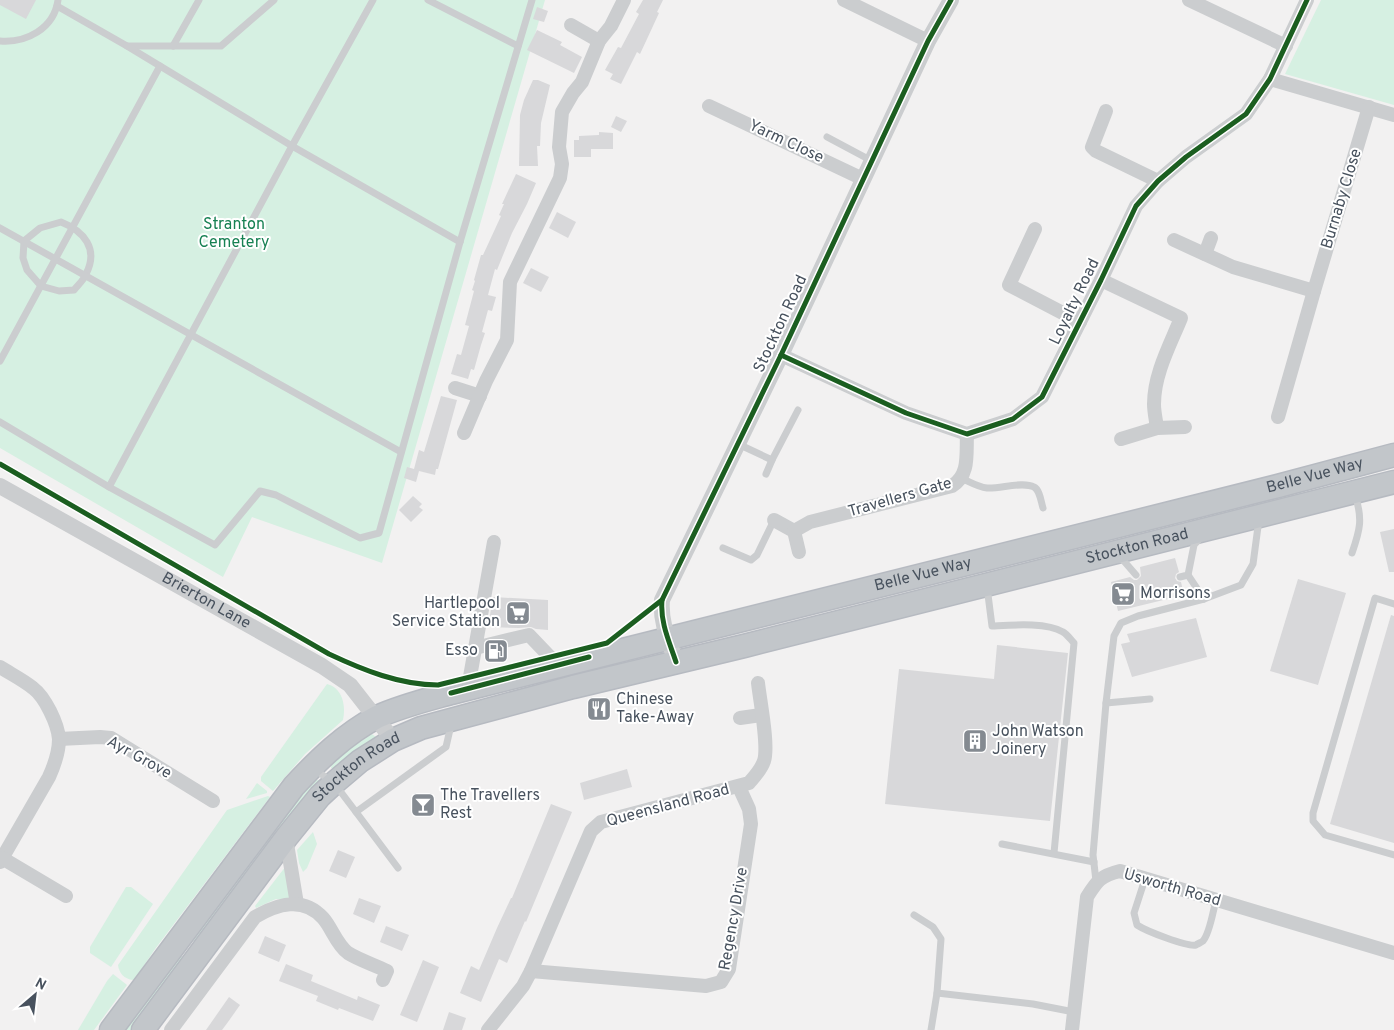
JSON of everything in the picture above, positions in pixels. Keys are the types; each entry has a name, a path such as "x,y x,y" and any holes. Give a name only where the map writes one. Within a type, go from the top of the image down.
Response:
{"highway":[{"name":"Belle Vue Way","path":"460,691 1278,486 1394,455"},
{"name":"Stockton Road","path":"143,1030 207,963 286,838 320,796 360,761 393,740 422,728 452,719 572,687 1394,482"},
{"name":"Stockton Road","path":"111,1030 275,811 327,752 377,718 404,706 460,691"}],"street":[{"path":"464,433 507,340 510,282 560,178 562,164 559,147 562,112 582,82 599,41 611,26 624,0"},
{"path":"844,0 928,41"},
{"name":"Stockton Road","path":"676,662 663,626 661,614 662,600 781,354 928,41 951,0"},
{"path":"1189,0 1286,46"},
{"name":"Loyalty Road","path":"967,434 1012,420 1042,397 1136,206 1158,181 1186,157 1246,114 1270,79 1307,0"},
{"path":"571,25 599,41"},
{"path":"1270,79 1394,114"},
{"name":"Yarm Close","path":"709,106 864,179"},
{"name":"Burnaby Close","path":"1278,417 1369,107"},
{"path":"1106,111 1092,148 1158,181"},
{"path":"1035,229 1009,285 1080,322"},
{"path":"1205,254 1211,238"},
{"path":"1174,240 1233,268 1314,290"},
{"path":"1101,280 1182,318 1158,378 1154,403 1157,428"},
{"path":"781,354 906,413 967,434"},
{"path":"455,388 480,396"},
{"path":"1121,439 1157,428 1185,427"},
{"name":"Travellers Gate","path":"794,531 810,522 952,486 961,478 966,466 967,434"},
{"name":"Brierton Lane","path":"0,486 322,666 350,685 393,740"},
{"path":"774,520 794,531 799,552"},
{"path":"460,691 475,648 494,542"},
{"path":"475,648 529,635 560,665"},
{"path":"0,667 34,689 43,699 50,712 59,739 54,764 49,777 1,860 66,896"},
{"name":"Queensland Road","path":"488,1030 523,986 531,972 591,831 601,822 749,783 760,770 765,760 766,746 758,683"},
{"path":"740,718 761,716"},
{"name":"Ayr Grove","path":"59,739 100,736 111,738 213,801"},
{"name":"Regency Drive","path":"531,972 706,986 721,982 729,969 751,824 749,809 739,786"},
{"path":"286,838 297,904"},
{"name":"Usworth Road","path":"1096,881 1107,874 1120,871 1394,953"},
{"path":"1072,1030 1087,898 1096,881"},
{"path":"174,945 207,963 255,917 270,908 297,904 314,911 323,918 334,936 348,952 387,971 384,980"},
{"name":"Stockton Road","path":"171,1030 207,963"}],"lane":[{"path":"173,46 198,0"},
{"path":"127,46 221,46 274,0"},
{"path":"109,487 190,334 373,0"},
{"path":"428,0 518,46"},
{"path":"0,422 109,487 215,545 260,491 276,495 360,538 379,533 460,242 532,0"},
{"path":"0,42 13,42 33,36 47,24 58,3 292,146 460,242"},
{"path":"0,361 160,66"},
{"path":"827,137 872,161"},
{"path":"61,222 73,227 89,243 92,260 86,276 74,290 59,292 41,286 27,270 23,258 24,241 40,228 61,222"},
{"path":"0,228 401,452"},
{"path":"766,474 798,410"},
{"path":"738,444 772,460"},
{"path":"961,478 988,488 1021,485 1034,487 1038,491 1042,508"},
{"path":"1352,553 1360,529 1361,517 1354,493"},
{"path":"1096,881 1094,862 1106,703 1114,636 1122,623 1138,616 1204,599 1241,585 1253,564 1259,516"},
{"path":"723,548 750,560 757,555 774,520"},
{"path":"1204,599 1188,575 1194,545 1208,529"},
{"path":"1103,555 1123,560 1136,575"},
{"path":"1180,577 1188,575"},
{"path":"986,584 990,598 992,626 1052,628 1064,632 1074,643 1054,853"},
{"path":"1394,604 1375,598 1313,813 1313,821 1325,835 1394,856"},
{"path":"1106,703 1150,699"},
{"path":"356,812 446,746 452,719"},
{"path":"312,767 334,783 398,868"},
{"path":"1002,844 1094,862"},
{"path":"1145,879 1134,913 1137,925 1188,944 1197,945 1207,934 1216,900"},
{"path":"914,915 934,928 941,938 937,993 931,1030"},
{"path":"937,993 1034,1004 1074,1012"}],"green space":[{"name":"Stranton Cemetery","path":"0,0 545,0 382,563 252,517 223,577 0,448"},
{"path":"1321,0 1394,0 1394,105 1285,74"},
{"path":"327,684 337,689 340,693 344,709 343,720 305,754 273,791 261,781 261,777"},
{"path":"372,734 376,737 372,744 369,741 363,745 366,749 344,764 341,761 336,765 338,768 335,770 331,768 332,761"},
{"path":"312,781 323,781 197,942 194,942 193,938 299,795"},
{"path":"257,783 267,793 246,799"},
{"path":"268,796 270,797 155,949 135,979 125,977 118,965 227,810"},
{"path":"313,832 317,844 307,868 303,872 297,850"},
{"path":"286,866 295,900 276,899 256,908 255,906"},
{"path":"126,887 131,887 153,904 111,967 90,953 90,947"},
{"path":"180,955 184,959 135,1030 123,1030"},
{"path":"113,974 127,985 94,1030 78,1030 107,981"}],"building":[{"path":"0,0 36,0 26,19 0,5"},
{"path":"643,0 663,0 640,54 637,52 621,84 610,79 613,74 605,70 618,47 621,48 639,14 636,12"},
{"path":"537,7 548,11 544,22 533,19"},
{"path":"537,30 562,42 560,45 582,57 574,73 527,50"},
{"path":"533,80 550,85 541,123 540,146 537,146 538,166 519,166 520,115"},
{"path":"616,116 627,121 621,132 611,127"},
{"path":"599,132 613,133 613,149 591,149 591,157 574,157 574,140 579,140 579,136 599,135"},
{"path":"516,174 536,183 497,270 495,269 488,295 496,297 492,311 488,310 482,332 485,333 474,370 471,369 468,379 451,374 457,354 461,355 469,326 465,325 481,255 483,255 501,216 499,215 504,204 502,204"},
{"path":"557,212 576,222 568,238 549,228"},
{"path":"531,268 549,277 541,292 523,283"},
{"path":"441,396 457,400 438,469 436,469 435,475 419,471 416,482 404,478 407,467 414,469 419,450 424,452"},
{"path":"413,496 422,504 419,507 423,510 411,522 399,510"},
{"path":"1394,529 1394,572 1389,572 1380,532"},
{"path":"1175,558 1179,572 1175,578 1181,582 1184,595 1118,611 1111,582 1130,577 1137,580 1141,576 1140,567"},
{"path":"1298,579 1346,593 1318,685 1270,671"},
{"name":"Hartlepool Service Station","path":"493,597 548,600 548,630 531,627 488,627"},
{"path":"1391,615 1394,616 1394,843 1330,824"},
{"path":"1196,618 1207,657 1132,677 1121,644 1130,642 1127,634"},
{"name":"John Watson Joinery","path":"997,645 1068,653 1050,821 885,804 899,669 994,679"},
{"path":"627,769 632,787 584,800 580,783"},
{"path":"551,804 572,812 507,963 499,959 481,1002 460,993 471,966 479,970 512,898"},
{"path":"338,850 355,857 346,878 329,871"},
{"path":"359,898 381,906 374,923 353,914"},
{"path":"386,926 409,935 402,951 380,942"},
{"path":"265,936 286,945 279,962 258,953"},
{"path":"423,960 439,967 417,1022 400,1015"},
{"path":"286,964 313,975 311,981 357,1000 358,996 380,1005 373,1021 316,1001 318,996 279,981"},
{"path":"229,997 240,1005 222,1030 206,1030"},
{"path":"449,1012 466,1018 462,1030 443,1030"}],"cycle path":[{"path":"676,662 664,624 662,600 781,355 928,41 951,0"},
{"path":"781,355 906,413 967,434 1013,419 1042,397 1136,206 1158,181 1186,157 1246,114 1270,79 1307,0"},
{"path":"0,464 329,654 382,676 410,682 438,685 607,643 662,600"},
{"path":"451,693 589,657"}],"place":[{"name":"Morrisons","path":"1123,594"},
{"name":"Hartlepool Service Station","path":"518,613"},
{"name":"Esso","path":"496,651"},
{"name":"Chinese Take-Away","path":"599,709"},
{"name":"John Watson Joinery","path":"975,741"},
{"name":"The Travellers Rest","path":"423,805"}]}
